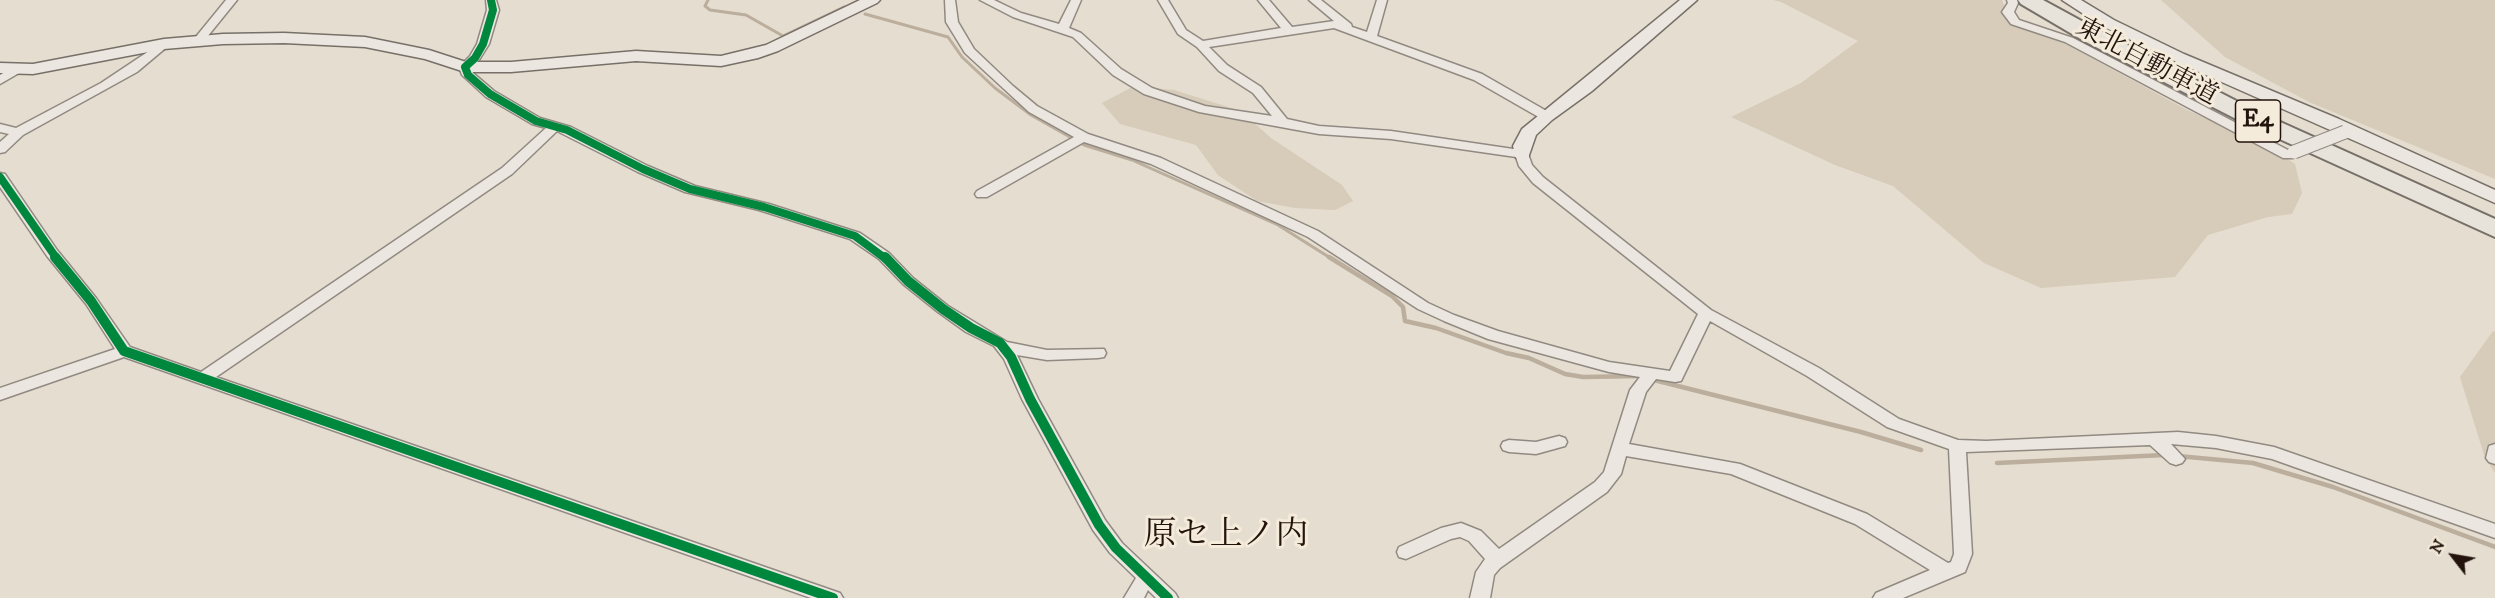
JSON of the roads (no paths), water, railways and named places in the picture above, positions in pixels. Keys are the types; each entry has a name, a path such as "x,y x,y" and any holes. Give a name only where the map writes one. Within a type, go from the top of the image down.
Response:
{"highway":[{"name":"東北自動車道","path":"2028,0 2111,46 2248,116 2495,229"},
{"name":"東北自動車道","path":"2046,0 2106,34 2254,110 2495,218"}],"street":[{"path":"199,40 232,0"},
{"path":"465,67 475,58 483,44 494,10 491,0"},
{"path":"3,76 164,44 199,40 342,40 429,55 465,67 511,67 627,57 709,61 735,59 772,48 872,0"},
{"path":"950,0 952,21 957,35 969,51 1033,109 1079,140 1156,161 1313,234 1423,306 1449,318 1493,334 1609,367 1675,376 1706,314"},
{"path":"985,0 1017,15 1077,34 1117,72 1148,92 1203,109 1319,130 1391,135 1522,154"},
{"path":"1063,29 1076,0"},
{"path":"1163,0 1182,32 1202,45 1223,68 1257,90 1283,122"},
{"path":"1263,0 1290,32"},
{"path":"1314,0 1347,28"},
{"path":"1371,37 1382,0"},
{"path":"1689,0 1586,87 1546,116 1528,133 1522,146 1522,154 1526,166 1538,180 1706,314 1813,372 1893,423 1958,446 2158,442 2186,438 2274,453 2495,531"},
{"path":"2012,0 2009,15 2020,25 2069,40 2288,156 2349,127"},
{"path":"2070,0 2108,23 2178,57 2349,127 2495,197"},
{"path":"1202,45 1329,24 1347,28 1489,82 1546,116"},
{"path":"0,138 105,86 133,69 164,44"},
{"path":"465,67 468,75 490,94 521,114 567,130 643,169 690,189 760,206 855,236 884,256 908,281 944,309 1000,345 1047,355 1098,353"},
{"path":"202,379 507,171 554,127"},
{"path":"0,128 17,131"},
{"path":"0,149 17,131"},
{"path":"982,194 1079,140"},
{"path":"0,177 45,244 91,301 124,351 833,598"},
{"path":"1000,345 1011,357 1030,399 1099,525 1116,548 1168,598"},
{"path":"0,394 124,351"},
{"path":"1480,598 1485,572 1497,560 1601,488 1612,474 1638,390 1652,373"},
{"path":"1509,446 1536,448 1559,442"},
{"path":"2158,442 2176,459"},
{"path":"1883,598 1959,567 1963,554 1958,446"},
{"path":"1620,448 1734,468 1861,519 1948,572"},
{"path":"2495,450 2495,458"},
{"path":"1406,552 1447,533 1461,530 1475,536 1497,560"},
{"path":"1134,598 1146,577"}],"waterway":[{"path":"708,0 705,6 710,10 746,15 783,36 844,7 848,8"},
{"path":"865,14 948,37 962,57 995,88 1031,115 1084,145 1132,160 1278,225 1332,259"},
{"path":"1329,257 1392,296 1403,307 1405,321 1436,328 1506,353 1529,358 1565,374 1583,377 1640,376"},
{"path":"1650,379 1861,432 1921,450"},
{"path":"1997,463 2164,455"},
{"path":"2178,456 2253,463 2333,487 2495,547"}],"district":[{"name":"原セ上ノ内","path":"1226,537"}]}
